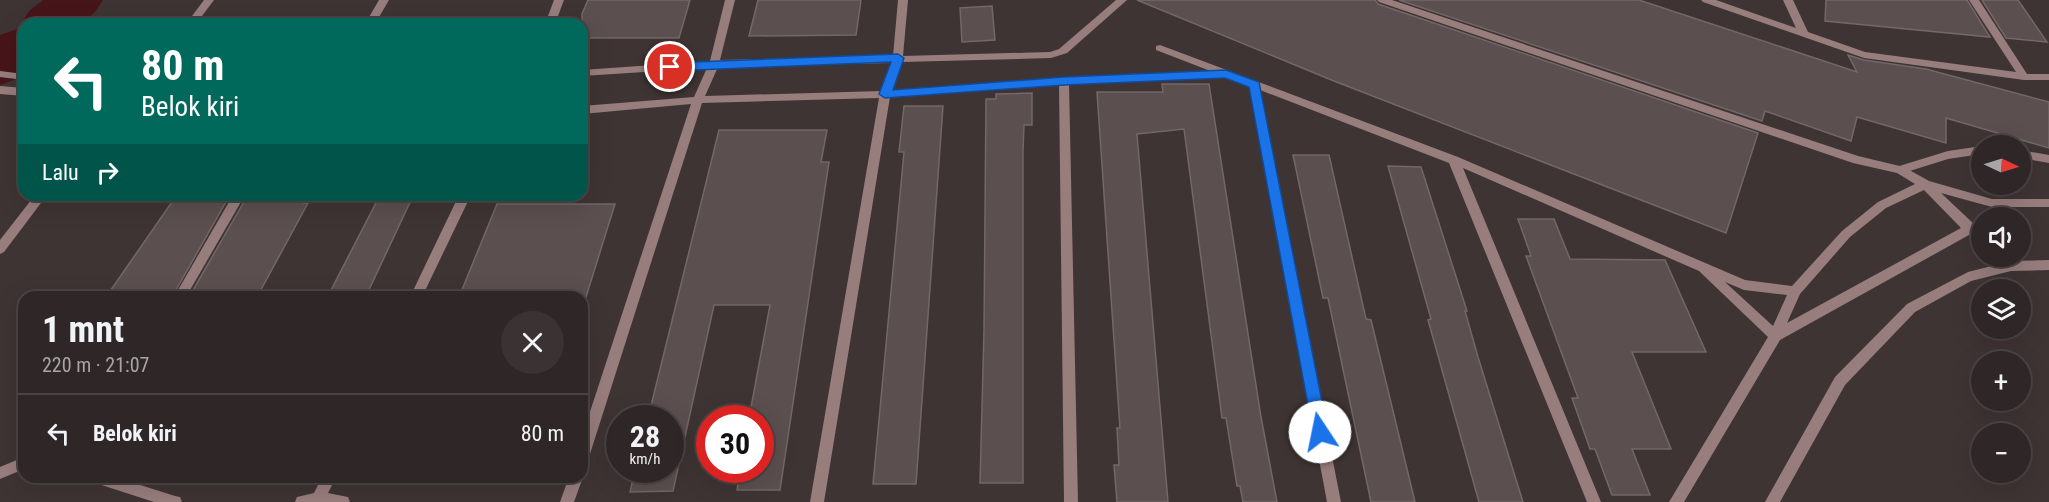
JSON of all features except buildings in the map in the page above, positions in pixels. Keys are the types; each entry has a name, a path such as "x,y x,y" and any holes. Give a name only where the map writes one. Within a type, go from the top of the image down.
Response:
{"street":[{"path":"196,18 209,0"},
{"path":"374,18 384,0"},
{"path":"552,18 559,0"},
{"path":"588,439 698,100 714,64 730,0"},
{"path":"817,502 885,94 898,58 903,0"},
{"path":"588,73 714,64 1051,55 1063,51 1122,0"},
{"path":"1382,0 1857,160 1900,170 1925,184 1992,203 2049,203"},
{"path":"1706,0 1872,56 2024,76 2049,76"},
{"path":"1788,0 1803,32"},
{"path":"1974,0 2024,76"},
{"path":"1160,48 1454,160 1744,285 1795,291"},
{"path":"0,74 18,76"},
{"path":"588,109 698,100 885,94 1064,81 1226,74"},
{"path":"1064,81 1071,502"},
{"path":"1254,85 1334,502"},
{"path":"0,90 18,92"},
{"path":"1900,170 1948,155 1971,152"},
{"path":"2031,156 2049,159"},
{"path":"1454,160 1594,502"},
{"path":"1775,336 1971,228 1925,184"},
{"path":"1676,502 1775,336 1795,291 1846,234 1882,205 1925,184"},
{"path":"0,249 36,201"},
{"path":"183,291 236,201"},
{"path":"419,291 462,201"},
{"path":"1772,502 1840,381 1911,308 1968,277 2003,268 2049,265"},
{"path":"1699,266 1775,336"},
{"path":"0,473 18,466"},
{"path":"113,483 175,502"},
{"path":"319,498 326,483"},
{"path":"567,502 574,483"},
{"path":"302,502 319,498 343,502"}],"waterway":[{"path":"56,18 76,0"},
{"path":"0,66 18,50"}],"route":[{"path":"670,67 898,58 885,94 1064,81 1226,74 1254,85 1320,432"}]}
